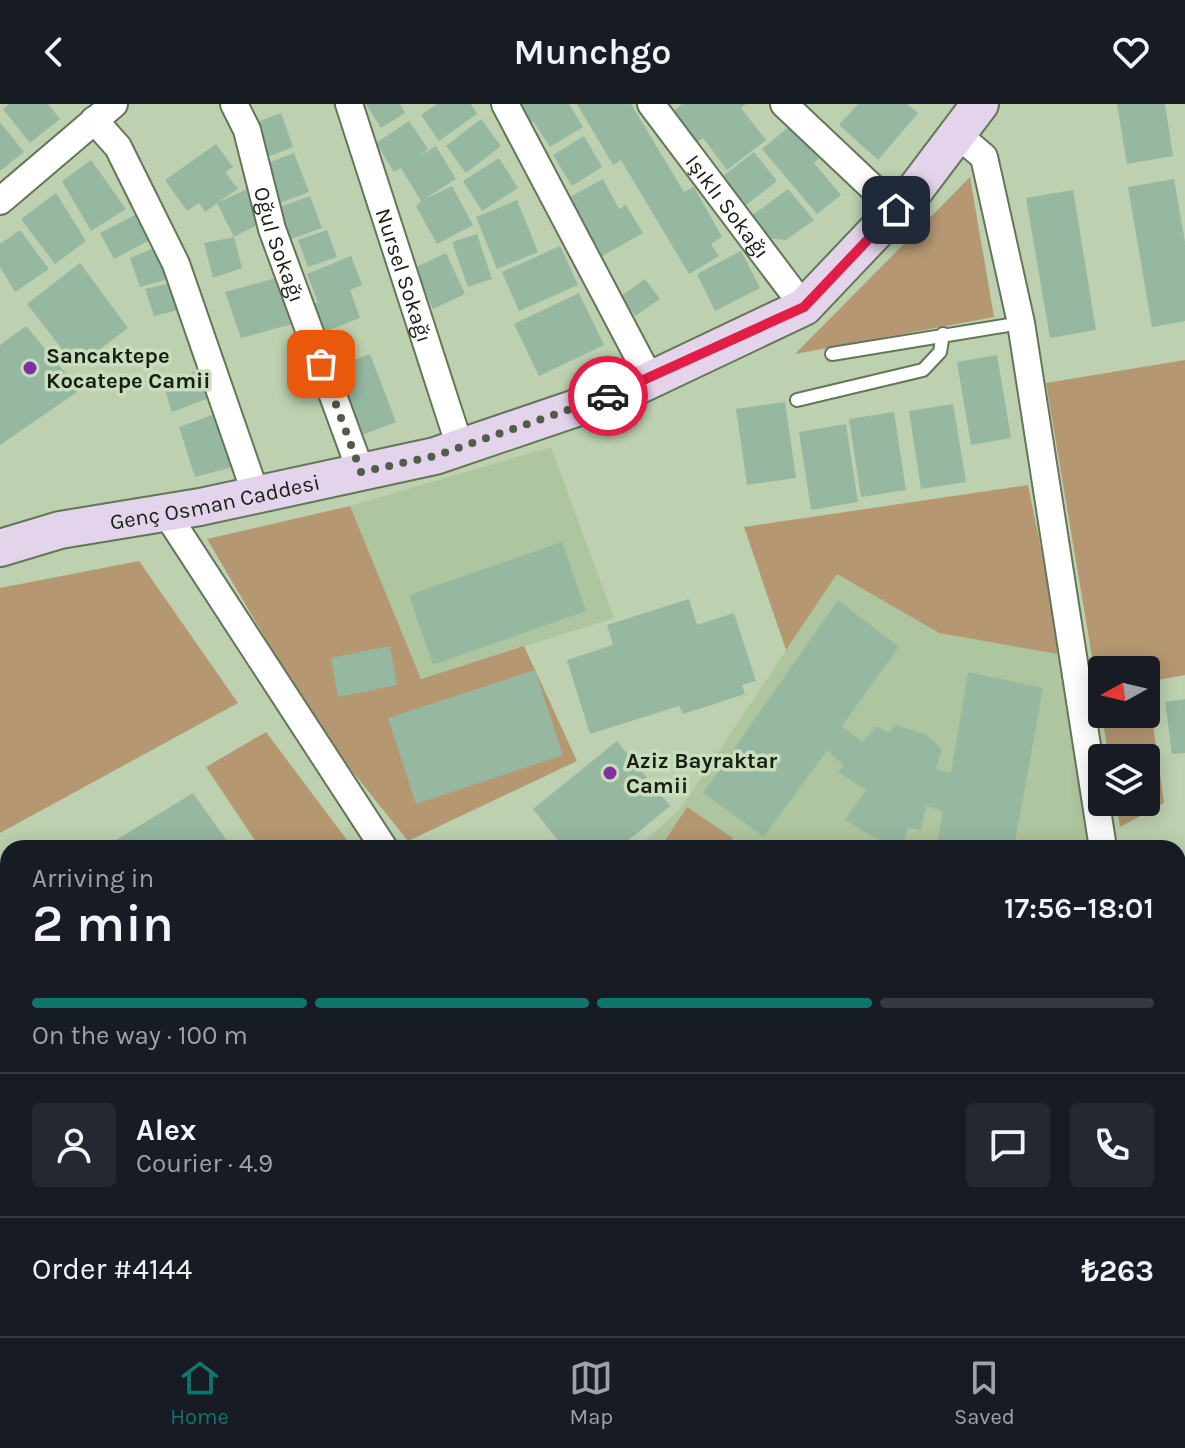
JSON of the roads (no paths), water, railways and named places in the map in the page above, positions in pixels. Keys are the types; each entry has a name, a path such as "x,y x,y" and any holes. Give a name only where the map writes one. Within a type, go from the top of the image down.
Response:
{"street":[{"name":"Oğul Sokağı","path":"234,104 247,130 272,229 361,472"},
{"name":"Nursel Sokağı","path":"349,104 460,447"},
{"path":"505,104 650,379"},
{"name":"Işıklı Sokağı","path":"651,104 804,307"},
{"path":"784,104 896,210"},
{"name":"Genç Osman Caddesi","path":"0,548 60,530 256,495 460,447 650,379 804,307 896,210 980,104"},
{"path":"0,201 104,112 176,264 256,495"},
{"path":"957,134 984,157 1021,323 1102,840"},
{"path":"166,513 379,840"}],"lane":[{"path":"832,354 1021,323"},
{"path":"797,400 923,370 940,352 943,334"}],"place":[{"name":"Sancaktepe Kocatepe Camii","path":"30,368"},
{"name":"Aziz Bayraktar Camii","path":"610,773"}]}
